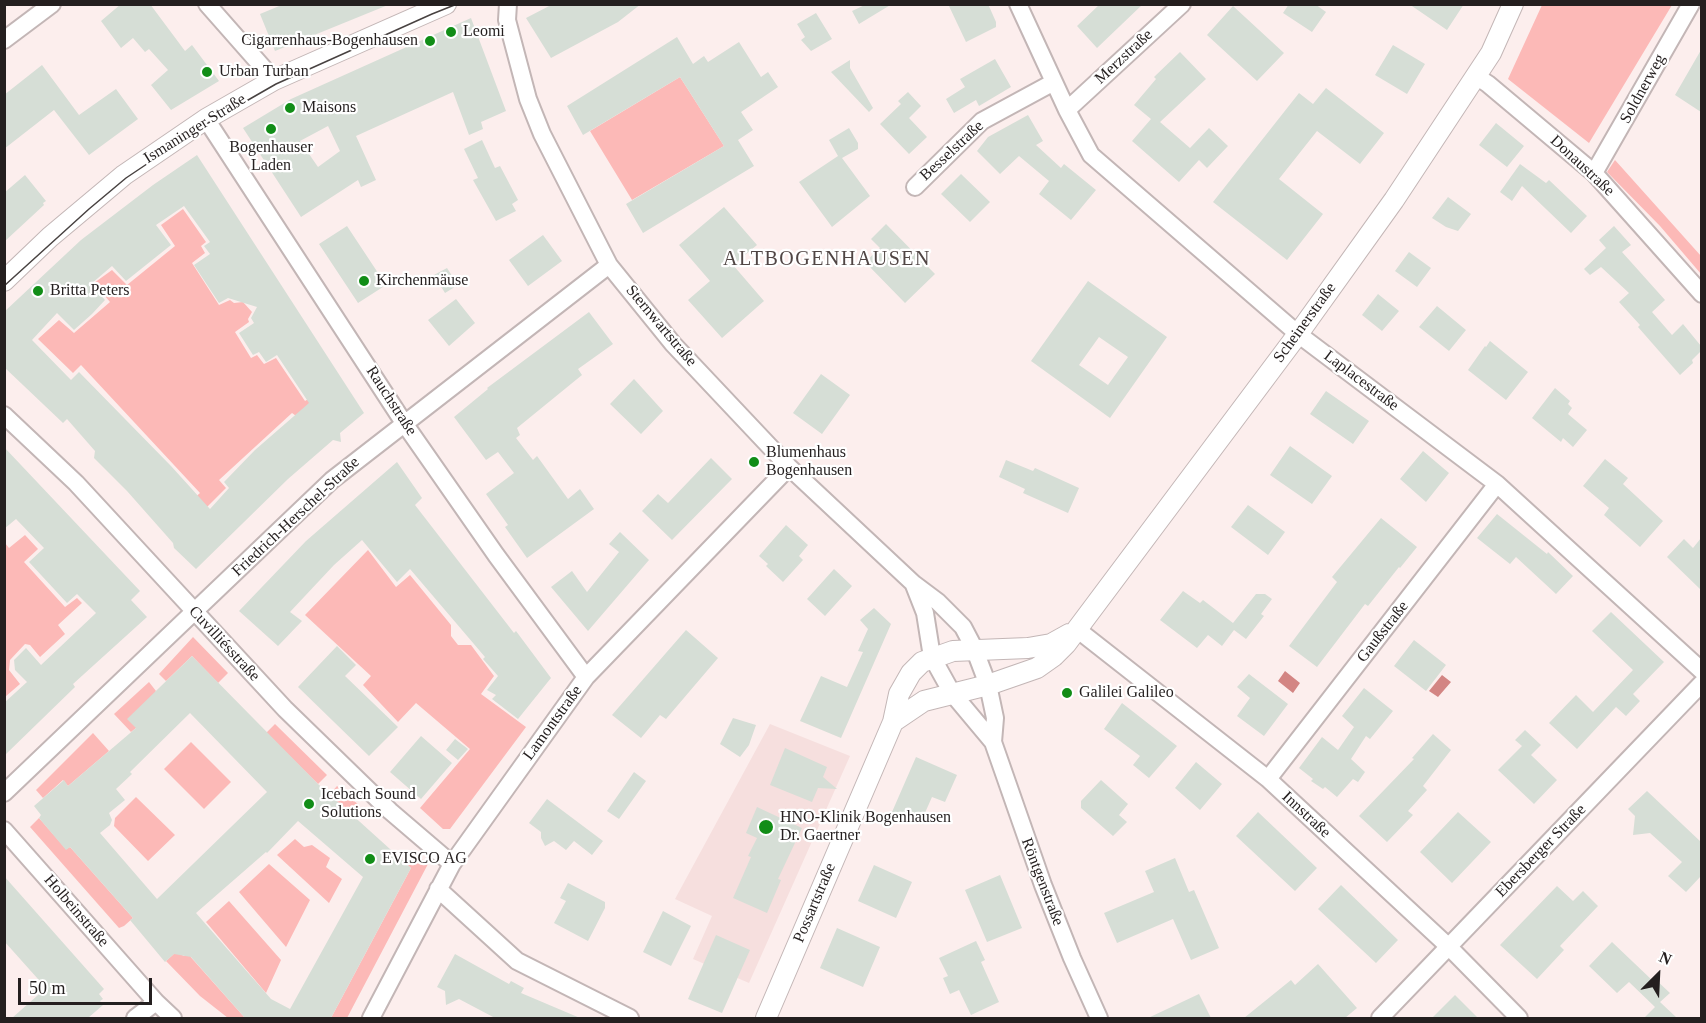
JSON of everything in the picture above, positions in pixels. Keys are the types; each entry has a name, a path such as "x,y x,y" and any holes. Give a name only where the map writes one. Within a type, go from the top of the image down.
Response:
{"street":[{"path":"4,40 52,4"},
{"path":"207,4 274,80"},
{"name":"Ismaninger Straße","path":"4,280 50,237 124,175 206,119 274,80 446,4"},
{"name":"Sternwartstraße","path":"508,4 507,20 528,99 543,135 609,265 673,344 789,467 963,627 988,685"},
{"name":"Laplacestraße","path":"1018,4 1067,110 1091,155 1298,334 1497,484 1701,671"},
{"name":"Merzstraße","path":"1067,110 1182,4"},
{"name":"Scheinerstraße","path":"892,722 913,706 924,701 988,685 1037,668 1054,656 1078,630 1298,334 1394,200 1491,53 1513,4"},
{"name":"Soldnerweg","path":"1594,173 1610,149 1691,4"},
{"name":"Donaustraße","path":"1476,76 1594,173 1701,294"},
{"name":"Besselstraße","path":"915,187 982,121 1054,82"},
{"name":"Rauchstraße","path":"206,119 404,423 496,555 586,676"},
{"name":"Friedrich-Herschel-Straße","path":"4,793 332,480 609,265"},
{"name":"Cuvilliésstraße","path":"4,415 76,483 285,709 390,811 452,864"},
{"name":"Lamontstraße","path":"371,1018 452,864 586,676 789,467"},
{"name":"Gaußstraße","path":"1268,779 1497,484"},
{"name":"Sternwartstraße","path":"914,584 925,613 932,657"},
{"path":"932,657 974,648 1028,648 1051,644 1078,630"},
{"name":"Innstraße","path":"1078,630 1268,779 1449,947 1519,1018"},
{"name":"Röntgenstraße","path":"932,657 952,693 993,742 1043,885 1099,1018"},
{"name":"Possartstraße","path":"766,1018 892,722 899,694 911,673 922,662 932,657"},
{"name":"Ebersberger Straße","path":"1380,1018 1701,683"},
{"name":"Röntgenstraße","path":"988,685 994,717 993,742"},
{"name":"Holbeinstraße","path":"4,830 156,1002 173,1018"},
{"path":"438,889 517,961 630,1018"},
{"path":"135,1018 156,1002"}],"shaded area":[{"path":"1542,5 1672,5 1589,143 1508,79"},
{"path":"680,77 724,146 632,200 590,131"},
{"path":"1615,160 1701,256 1701,274 1660,226 1607,172"},
{"path":"183,209 206,242 201,246 205,253 192,263 219,305 230,300 234,303 243,302 252,312 248,319 249,322 235,332 251,358 257,355 264,364 276,358 305,401 315,395 299,418 292,413 219,480 226,488 193,521 182,509 200,493 81,365 73,373 38,339 59,320 74,333 110,302 94,283 112,270 127,285 175,246 161,225"},
{"path":"25,535 38,549 24,562 65,607 77,598 82,603 58,625 65,634 40,657 30,645 25,644 10,660 9,670 20,684 5,697 5,543 9,548"},
{"path":"368,550 396,587 410,575 451,625 451,636 458,645 471,645 494,676 481,694 526,727 450,829 443,829 420,808 470,749 416,703 398,722 363,685 371,676 305,615"},
{"path":"193,637 228,673 218,683 192,656 166,681 159,674"},
{"path":"1285,671 1300,683 1293,693 1278,681"},
{"path":"1442,675 1451,682 1438,697 1429,691"},
{"path":"149,682 156,691 136,728 131,732 114,714"},
{"path":"275,724 327,775 318,784 266,733"},
{"name":"HNO-Klinik Bogenhausen Dr. Gaertner","path":"770,724 850,756 749,983 693,959 712,916 675,899"},
{"path":"93,733 109,751 68,786 63,780 43,798 36,790"},
{"path":"191,742 231,782 204,809 164,769"},
{"path":"337,786 360,806 352,815 329,795"},
{"path":"136,797 175,835 148,861 114,826 115,818"},
{"path":"39,818 66,849 70,847 133,918 124,926 119,928 30,827"},
{"path":"295,839 304,847 312,845 330,858 326,867 342,879 329,903 277,855"},
{"path":"414,852 428,864 347,1018 331,1018 411,868 405,863"},
{"path":"269,864 310,900 286,947 239,892"},
{"path":"229,901 281,960 266,993 206,922"},
{"path":"176,952 184,956 188,954 245,1018 228,1018 200,996 166,961"}],"building":[{"path":"121,4 150,4 185,51 192,45 219,81 171,110 151,85 168,70 149,49 145,52 133,38 121,48 101,21"},
{"path":"284,4 388,5 275,51 260,14"},
{"path":"553,4 641,4 618,22 551,58 526,18"},
{"path":"867,4 892,4 859,24 852,11"},
{"path":"948,4 988,4 996,27 966,42"},
{"path":"1100,4 1143,4 1097,48 1077,26"},
{"path":"1289,4 1315,4 1326,12 1312,32 1283,13"},
{"path":"1409,4 1464,4 1447,30"},
{"path":"1233,6 1284,53 1257,81 1207,35"},
{"path":"816,13 832,39 811,51 801,40 805,37 797,24"},
{"path":"471,18 506,111 481,122 483,129 469,135 453,92 356,136 376,180 361,187 358,180 301,217 243,128 291,99","holes":["328,126 340,151 318,167 300,141"]},
{"path":"677,37 693,64 704,56 708,62 739,42 761,77 768,72 778,87 741,112 753,130 738,140 754,166 643,233 626,204 724,146 680,77 583,135 567,106"},
{"path":"1393,45 1425,64 1407,94 1375,75"},
{"path":"1701,50 1701,112 1675,95"},
{"path":"1180,52 1206,79 1160,122 1190,148 1209,128 1228,146 1207,168 1199,160 1179,182 1132,141 1151,119 1134,105 1156,79 1154,77"},
{"path":"995,59 1011,87 979,106 976,100 954,113 946,99 965,87 960,79"},
{"path":"850,60 850,68 873,108 869,112 831,72"},
{"path":"42,65 79,115 116,89 138,119 89,155 54,110 4,149 4,95"},
{"path":"1326,88 1384,133 1360,164 1317,131 1279,179 1323,214 1287,260 1213,202 1299,93 1313,104"},
{"path":"908,92 921,106 909,118 927,137 909,154 880,124 901,104 898,101"},
{"path":"1028,115 1043,141 1036,145 1061,168 1064,164 1096,190 1071,220 1039,194 1049,181 1019,156 1000,174 977,151 988,137"},
{"path":"1496,123 1524,146 1507,167 1479,145"},
{"path":"849,128 858,143 858,149 842,158 870,196 832,227 799,182 838,156 829,140"},
{"path":"482,140 495,168 500,166 518,200 512,204 516,211 496,221 473,180 478,178 464,149"},
{"path":"197,155 364,413 340,433 341,442 333,440 288,479 196,569 174,548 173,543 127,491 94,458 95,451 67,419 63,423 4,367 4,312 81,240 153,185","holes":["184,206 210,242 204,246 210,254 194,265 219,303 228,298 257,307 251,318 254,323 239,333 253,355 259,352 266,362 277,355 309,403 255,450 224,482 229,488 210,509 79,372 71,380 32,340 57,313 74,330 92,314 105,300 91,284 112,266 126,281 171,245 156,225"]},
{"path":"1520,164 1546,183 1549,180 1587,216 1571,233 1522,186 1512,201 1500,192"},
{"path":"961,174 990,202 970,222 941,194"},
{"path":"25,175 46,201 4,242 4,193"},
{"path":"1448,197 1471,214 1458,231 1432,218"},
{"path":"724,207 757,245 733,265 764,301 722,338 688,300 710,281 679,245"},
{"path":"886,224 935,274 905,303 865,262 880,248 871,239"},
{"path":"347,226 386,285 358,303 319,244"},
{"path":"1614,226 1631,245 1622,252 1665,300 1652,312 1672,335 1683,324 1701,346 1701,351 1692,360 1693,363 1680,375 1619,302 1629,293 1601,267 1590,275 1584,269 1606,248 1599,240"},
{"path":"543,235 562,261 528,286 509,260"},
{"path":"1409,252 1431,268 1417,287 1395,271"},
{"path":"447,268 458,285 445,293 434,275"},
{"path":"1088,281 1167,337 1110,418 1031,361","holes":["1099,337 1128,357 1108,385 1079,365"]},
{"path":"1378,294 1399,311 1382,331 1362,315"},
{"path":"456,299 475,323 449,346 428,320"},
{"path":"1437,306 1466,330 1449,351 1419,327"},
{"path":"589,312 613,344 578,369 582,375 517,428 520,435 516,438 533,460 537,456 568,499 580,489 594,509 527,558 505,527 508,525 486,494 514,473 498,452 486,460 454,417 487,388"},
{"path":"1490,341 1528,372 1506,400 1468,370"},
{"path":"821,374 850,395 822,434 793,413"},
{"path":"634,379 663,411 641,434 610,404"},
{"path":"1555,388 1570,401 1568,404 1572,408 1568,414 1587,430 1573,447 1563,438 1561,442 1532,418"},
{"path":"1326,391 1369,421 1353,444 1310,414"},
{"path":"1290,446 1332,476 1312,504 1270,475"},
{"path":"4,447 140,591 131,600 147,617 73,684 75,687 4,756 4,703 27,682 15,670 14,660 26,648 41,665 96,613 77,594 67,603 29,562 44,548 16,519 4,529"},
{"path":"1423,451 1449,473 1426,502 1400,479"},
{"path":"711,458 732,479 672,540 642,511 658,494 668,503"},
{"path":"1605,459 1628,478 1623,484 1663,521 1640,547 1604,515 1609,508 1583,486"},
{"path":"1006,460 1033,471 1035,468 1079,488 1068,513 1023,493 1025,489 999,477"},
{"path":"397,462 422,498 415,505 551,678 518,719 492,699 496,695 487,690 498,676 483,659 485,657 410,569 397,582 362,540 334,565 290,612 302,621 278,646 239,611 306,541"},
{"path":"1248,505 1285,532 1268,555 1231,527"},
{"path":"1497,514 1547,554 1548,552 1573,576 1556,594 1516,557 1510,564 1477,538"},
{"path":"1381,518 1417,547 1368,606 1365,604 1317,667 1289,646 1337,582 1332,577"},
{"path":"786,525 808,545 799,556 803,560 783,582 759,556"},
{"path":"620,532 649,560 588,631 551,587 572,571 587,592 619,552 609,544"},
{"path":"1701,538 1701,590 1667,557 1684,539 1693,548"},
{"path":"834,569 852,586 825,616 807,599"},
{"path":"1183,591 1200,603 1203,600 1233,623 1256,594 1265,594 1272,599 1261,614 1264,616 1246,639 1234,630 1222,646 1208,635 1197,648 1160,620"},
{"path":"874,608 891,624 841,738 800,721 821,676 847,687 863,652 858,651 868,629 860,620"},
{"path":"1611,612 1664,662 1633,694 1640,701 1626,716 1616,707 1577,749 1549,723 1576,695 1593,712 1633,670 1592,631"},
{"path":"686,630 718,658 666,719 660,715 641,738 612,715"},
{"path":"1414,640 1446,665 1426,691 1394,666"},
{"path":"337,646 356,665 345,676 398,727 369,756 298,687"},
{"path":"192,656 318,784 411,868 331,1018 245,1018 191,957 174,954 165,962 130,920 133,918 70,847 66,850 39,818 41,815 34,806 64,780 68,786 136,728 127,719","holes":["190,713 267,792 157,899 100,833 110,825 112,820 109,813 125,800 116,789 132,774 130,772","298,821 363,877 290,1009 271,999 196,913 267,853"]},
{"path":"1249,674 1288,704 1264,736 1237,716 1250,698 1237,687"},
{"path":"1364,688 1393,711 1370,739 1366,736 1351,759 1365,772 1358,782 1353,779 1337,797 1325,787 1323,789 1311,781 1313,779 1299,768 1322,737 1338,750 1354,727 1342,716"},
{"path":"1122,703 1177,746 1149,778 1133,765 1140,756 1104,729"},
{"path":"733,718 756,725 749,745 740,757 720,744"},
{"path":"1525,730 1541,745 1531,755 1557,780 1534,804 1498,770 1522,746 1515,740"},
{"path":"1433,734 1451,750 1423,786 1427,790 1408,811 1413,815 1387,842 1359,816 1414,759 1412,758"},
{"path":"421,736 452,763 421,799 390,772"},
{"path":"455,739 468,749 458,760 446,750"},
{"path":"785,748 827,767 823,777 837,789 818,788 812,802 770,785"},
{"path":"916,757 957,775 945,802 932,797 920,824 892,812"},
{"path":"1196,762 1222,784 1200,810 1175,788"},
{"path":"634,772 646,781 619,819 607,811"},
{"path":"1101,780 1128,804 1119,815 1127,822 1113,836 1081,808 1081,801"},
{"path":"1647,791 1701,842 1701,876 1686,892 1668,876 1682,862 1650,833 1633,835 1635,816 1628,809"},
{"path":"547,799 603,841 592,855 574,841 566,850 554,841 545,846 541,832 529,823"},
{"path":"757,807 802,828 778,879 781,880 767,913 733,898 757,838 746,833"},
{"path":"1258,812 1317,868 1295,891 1236,836"},
{"path":"1458,812 1491,842 1452,883 1420,852"},
{"path":"1175,858 1189,892 1194,890 1219,948 1191,960 1173,919 1117,943 1104,913 1154,892 1145,871"},
{"path":"874,865 912,882 896,918 858,901"},
{"path":"1000,875 1022,928 987,942 965,890"},
{"path":"4,876 104,989 99,994 103,999 100,1001 103,1005 88,1018 12,1018 46,988 4,941"},
{"path":"568,883 605,902 605,908 588,941 554,923 566,901 560,898"},
{"path":"1341,885 1398,940 1376,963 1318,909"},
{"path":"1557,886 1573,901 1583,891 1598,906 1560,946 1564,950 1537,979 1500,945"},
{"path":"663,911 691,926 671,966 643,952"},
{"path":"837,928 880,947 863,987 820,968"},
{"path":"716,935 750,950 722,1013 688,999"},
{"path":"976,941 985,960 981,962 999,1002 971,1015 959,990 950,994 943,978 948,976 939,958"},
{"path":"1612,942 1653,981 1655,979 1670,993 1660,1002 1677,1018 1644,1018 1655,1007 1629,982 1617,993 1589,966"},
{"path":"455,954 509,984 511,981 524,988 521,993 580,1018 495,1018 459,999 446,1005 445,991 437,987"},
{"path":"1318,964 1357,1008 1345,1018 1244,1018 1291,980 1295,985"},
{"path":"1199,994 1211,1018 1148,1018"},
{"path":"1455,995 1478,1018 1432,1018"}],"tram line":[{"path":"4,286 126,178 208,123 276,84 457,4"}],"place":[{"name":"Leomi","path":"451,32"},
{"name":"Cigarrenhaus-Bogenhausen","path":"430,41"},
{"name":"Urban Turban","path":"207,72"},
{"name":"Maisons","path":"290,108"},
{"name":"Bogenhauser Laden","path":"271,129"},
{"name":"Kirchenmäuse","path":"364,281"},
{"name":"Britta Peters","path":"38,291"},
{"name":"Blumenhaus Bogenhausen","path":"754,462"},
{"name":"Galilei Galileo","path":"1067,693"},
{"name":"Icebach Sound Solutions","path":"309,804"},
{"name":"HNO-Klinik Bogenhausen Dr. Gaertner","path":"766,827"},
{"name":"EVISCO AG","path":"370,859"}],"district":[{"name":"ALTBOGENHAUSEN","path":"827,260"}]}
